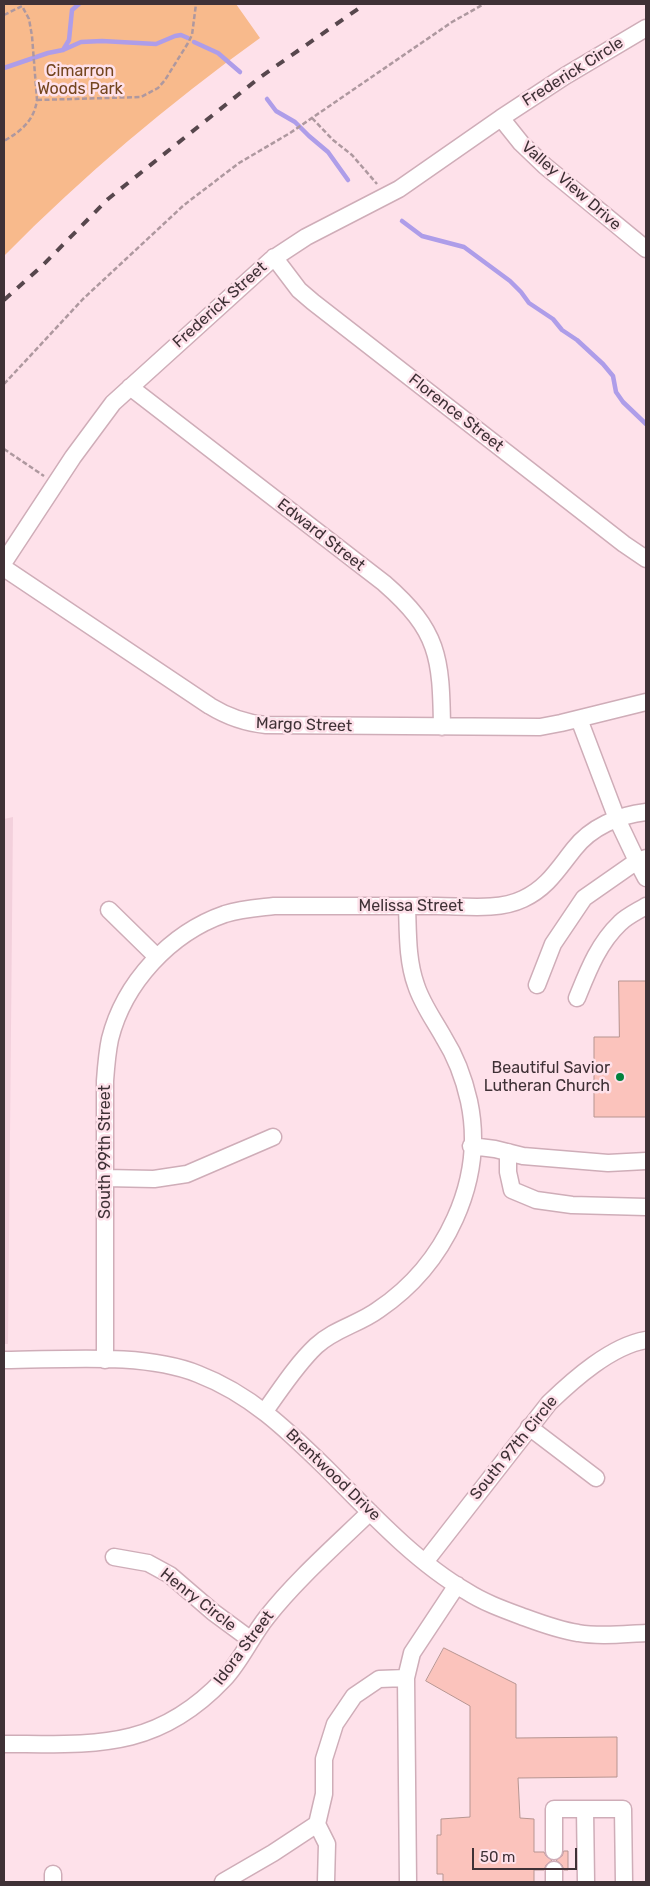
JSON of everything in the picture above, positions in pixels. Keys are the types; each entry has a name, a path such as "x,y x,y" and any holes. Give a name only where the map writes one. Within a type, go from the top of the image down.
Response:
{"street":[{"name":"Frederick Circle","path":"501,118 565,76 646,28"},
{"name":"Frederick Street","path":"4,562 93,428 113,402 247,279 306,237 418,178 501,118"},
{"name":"Valley View Drive","path":"501,118 521,143 544,166 646,249"},
{"name":"Florence Street","path":"274,258 299,290 313,302 624,544 646,558"},
{"name":"Edward Street","path":"130,387 384,583 412,609 423,624 436,653 441,685 442,727"},
{"name":"Margo Street","path":"4,568 210,706 235,719 248,723 266,725 442,727 540,726 579,719 646,702"},
{"path":"579,719 617,819 641,860 646,878"},
{"name":"Melissa Street","path":"157,957 175,941 211,919 248,908 274,906 486,906 522,900 550,881 586,836 617,819 646,812"},
{"path":"538,985 553,944 584,898 641,860"},
{"path":"265,1411 292,1373 317,1345 330,1336 376,1312 395,1299 421,1272 432,1259 451,1228 465,1194 472,1123 465,1084 452,1052 432,1020 415,984 410,965 407,906"},
{"path":"577,998 591,961 606,939 620,922 646,906"},
{"path":"109,910 157,957"},
{"name":"South 99th Street","path":"106,1360 105,1081 110,1038 125,1000 157,957"},
{"path":"105,1178 154,1178 187,1174 273,1137"},
{"path":"471,1146 523,1156 608,1163 646,1161"},
{"path":"508,1152 508,1172 512,1190 536,1200 572,1205 646,1207"},
{"name":"South 97th Circle","path":"424,1562 549,1403 566,1386 606,1357 623,1348 646,1340"},
{"name":"Brentwood Drive","path":"4,1360 135,1360 179,1367 221,1384 265,1411 289,1432 424,1562 484,1602 556,1629 581,1634 646,1633"},
{"path":"529,1428 596,1478"},
{"name":"Idora Street","path":"4,1744 98,1743 140,1735 159,1728 190,1708 224,1679 267,1617 370,1512"},
{"name":"Henry Circle","path":"114,1557 148,1563 170,1575 213,1612 251,1640"},
{"path":"408,1882 406,1678 412,1652 457,1585"},
{"path":"326,1882 327,1844 317,1824 324,1794 324,1759 335,1724 354,1696 379,1679 406,1678"},
{"path":"554,1851 554,1808 623,1809 624,1882"},
{"path":"585,1809 586,1882"},
{"path":"223,1882 273,1854 317,1824"}],"path":[{"path":"37,100 141,97 150,94 165,80 188,43 192,35 196,4"},
{"path":"4,384 83,299 184,205 239,163 290,133 452,22 484,4"},
{"path":"4,15 22,6 29,19 37,100 36,110 32,118 23,128 4,141"},
{"path":"312,118 328,135 352,155 386,196"},
{"path":"4,449 55,484"}],"shaded area":[{"path":"13,817 8,1344 4,1344 4,819"}],"green space":[{"name":"Cimarron Woods Park","path":"4,4 236,4 260,38 159,115 95,169 4,256"}],"building":[{"name":"Beautiful Savior Lutheran Church","path":"619,981 646,981 646,1117 594,1117 594,1037 619,1037"},
{"path":"444,1648 516,1684 516,1738 617,1737 617,1777 518,1778 520,1818 534,1819 534,1852 544,1852 552,1860 546,1865 544,1870 534,1870 534,1882 443,1882 443,1874 437,1874 437,1835 441,1835 441,1819 470,1817 470,1706 426,1681"},
{"path":"564,1851 568,1851 568,1870 564,1870 562,1865 556,1860 562,1856"}],"waterway":[{"path":"63,50 69,40 72,10 79,4"},
{"path":"4,68 48,53 63,50 81,42 102,41 156,44 175,36 181,35 188,38"},
{"path":"194,42 218,53 240,72"},
{"path":"267,99 276,111 295,122 328,152 348,180"},
{"path":"402,221 422,236 464,247 510,281 529,303 553,319 562,330 577,340 603,364 613,376 616,392 623,402 646,424"}],"railway":[{"path":"4,300 43,265 108,199 259,78 365,4"}],"place":[{"name":"Beautiful Savior Lutheran Church","path":"620,1077"}]}
